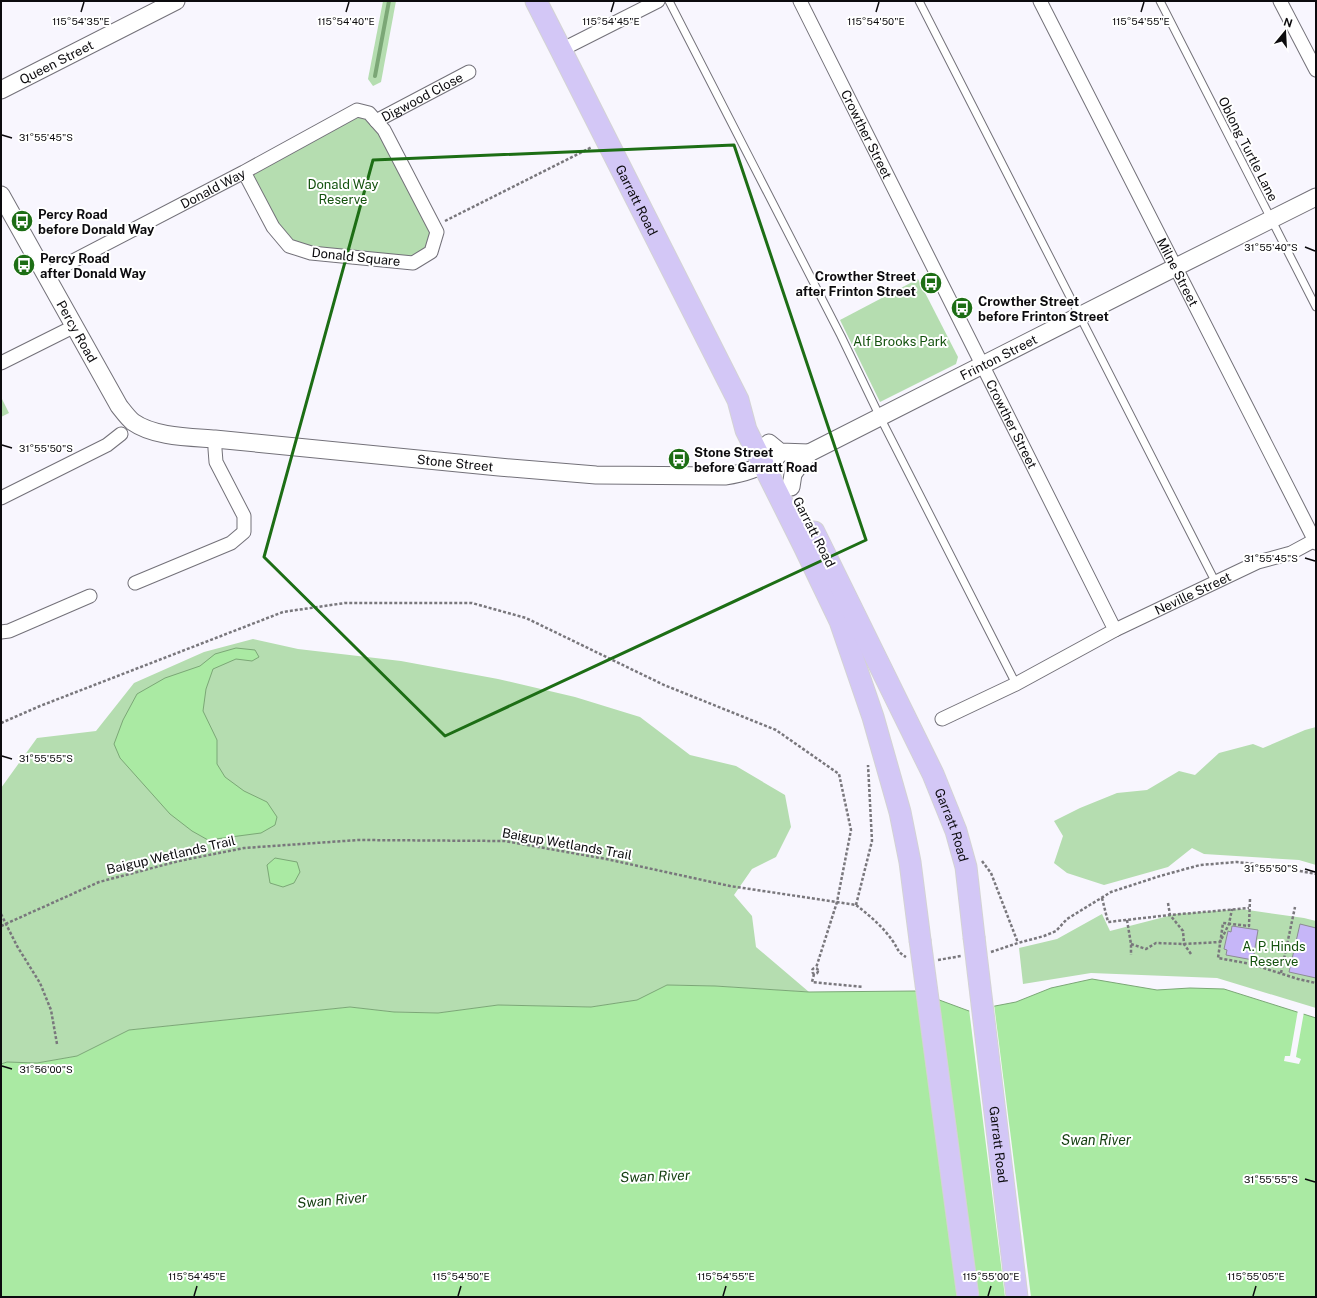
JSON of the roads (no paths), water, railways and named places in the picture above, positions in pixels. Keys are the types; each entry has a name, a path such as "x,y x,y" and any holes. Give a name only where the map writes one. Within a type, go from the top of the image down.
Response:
{"main road":[{"name":"Garratt Road","path":"536,1 738,400 746,430 769,455 791,487 933,774 953,824 966,867 980,945 1017,1297"},
{"name":"Garratt Road","path":"769,455 804,546 840,620 873,717 900,812 910,862 968,1297"}],"street":[{"name":"Queen Street","path":"1,90 176,1"},
{"path":"562,50 658,1"},
{"name":"Crowther Street","path":"800,1 1115,630"},
{"name":"Milne Street","path":"1040,1 1315,542"},
{"path":"1280,1 1316,70"},
{"name":"Digwood Close","path":"376,121 468,72"},
{"name":"Donald Way","path":"46,275 244,172 357,110 369,113 376,121"},
{"name":"Donald Square","path":"244,172 273,227 289,246 310,253 413,263 431,252 437,232 384,130 376,121"},
{"name":"Percy Road","path":"1,195 119,406 127,428"},
{"name":"Frinton Street","path":"791,487 793,474 809,453 1316,197"},
{"path":"1,363 75,326"},
{"path":"1,498 107,445 127,428"},
{"name":"Stone Street","path":"127,428 215,439 596,475 725,476 746,473 769,455"},
{"path":"135,583 231,543 244,532 244,516 216,462 215,439"},
{"name":"Frinton Street","path":"769,455 780,452 809,453"},
{"name":"Neville Street","path":"1115,630 1258,562 1291,552 1315,542"},
{"path":"1,632 9,631 90,596"},
{"path":"942,719 1016,684 1115,630"}],"lane":[{"path":"669,1 834,322 880,417 1016,684"},
{"path":"919,1 1216,583"},
{"name":"Oblong Turtle Lane","path":"1160,1 1316,307"}],"water":[{"path":"236,648 255,650 259,657 252,661 236,659 213,669 206,689 203,711 217,740 217,764 225,777 244,791 267,802 277,817 275,825 261,833 208,840 192,831 170,814 120,758 114,744 123,720 137,694 165,678 200,666 215,654"},
{"path":"275,858 297,862 300,872 294,883 283,887 270,883 267,865"},
{"name":"Swan River","path":"1092,979 1157,990 1190,988 1224,989 1316,1018 1316,1297 1,1297 1,1064 7,1062 37,1063 77,1056 129,1030 350,1007 394,1012 438,1013 498,1005 591,1007 637,1000 667,985 715,986 809,992 915,991 969,1011 1016,1002 1051,988"}],"waterway":[{"path":"375,76 389,1"}],"place":[{"name":"Percy Road before Donald Way","path":"22,221"},
{"name":"Percy Road after Donald Way","path":"24,265"},
{"name":"Crowther Street after Frinton Street","path":"931,283"},
{"name":"Crowther Street before Frinton Street","path":"962,308"},
{"name":"Stone Street before Garratt Road","path":"679,459"}],"park label":[{"name":"Donald Way Reserve","path":"343,192"},
{"name":"Alf Brooks Park","path":"900,341"},
{"name":"A. P. Hinds Reserve","path":"1274,954"}]}
